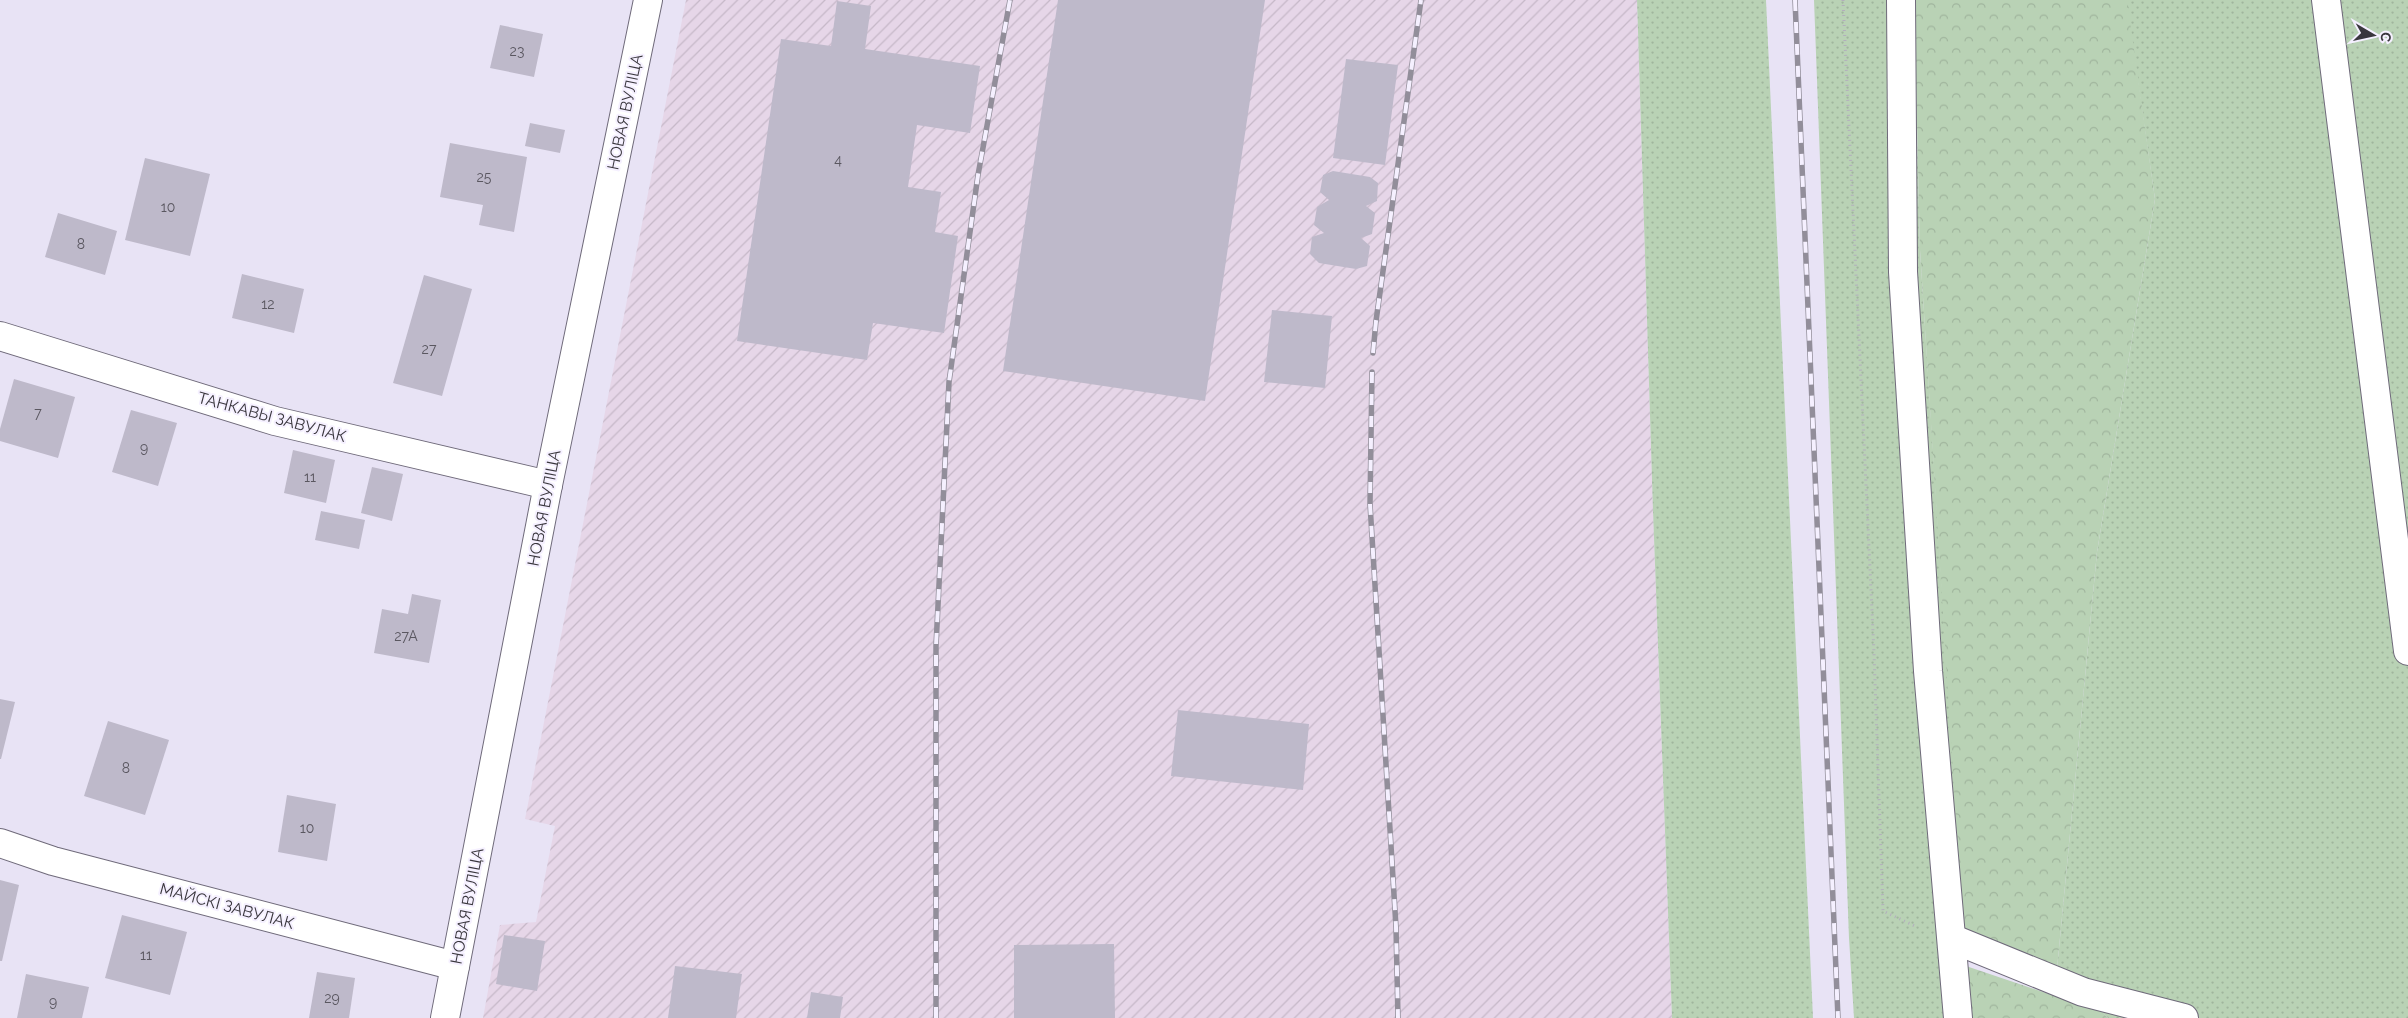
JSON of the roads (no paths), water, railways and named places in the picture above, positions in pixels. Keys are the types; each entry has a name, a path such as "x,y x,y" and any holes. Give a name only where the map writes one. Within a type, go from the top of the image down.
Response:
{"street":[{"name":"НОВАЯ ВУЛІЦА","path":"445,1018 548,485 648,0"},
{"path":"1901,0 1904,272 1928,671 1953,939 1958,1018"},
{"path":"2326,0 2408,651"},
{"name":"ТАНКАВЫ ЗАВУЛАК","path":"0,336 274,421 548,485"},
{"name":"МАЙСКІ ЗАВУЛАК","path":"0,843 53,861 455,966"},
{"path":"1953,939 2083,992 2184,1018"}],"railway":[{"path":"936,1018 936,646 949,382 978,175 1010,0"},
{"path":"1373,353 1421,0"},
{"path":"1795,0 1838,1018"},
{"path":"1372,372 1370,504 1396,927 1398,1018"}]}
